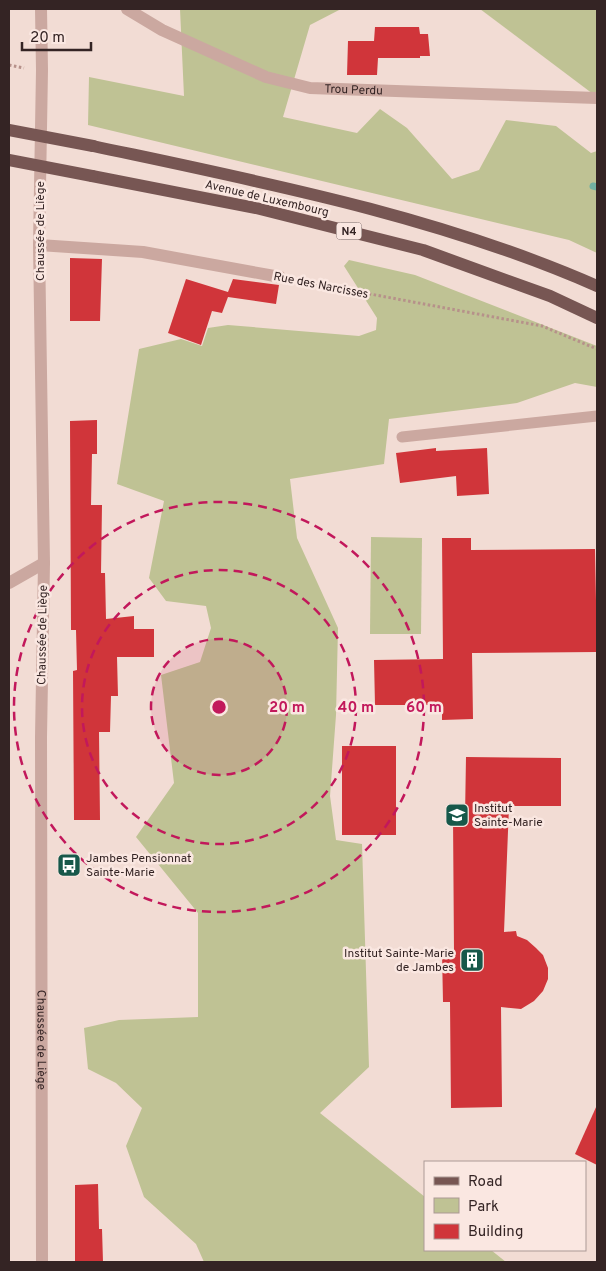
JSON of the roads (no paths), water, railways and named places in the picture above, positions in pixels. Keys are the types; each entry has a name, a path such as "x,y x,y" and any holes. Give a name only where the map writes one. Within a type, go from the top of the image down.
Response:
{"main road":[{"name":"Avenue de Luxembourg","path":"9,130 254,181 433,226 549,265 597,286"},
{"name":"Avenue de Luxembourg","path":"9,160 256,208 422,250 550,296 597,318"}],"street":[{"name":"Chaussée de Liège","path":"41,9 40,245 44,563 40,736 42,1262"},
{"name":"Trou Perdu","path":"127,9 162,30 266,77 310,88 597,98"},
{"name":"Rue des Narcisses","path":"40,245 142,252 280,277"},
{"path":"9,583 44,563"}],"lane":[{"path":"402,437 597,416"}],"waterway":[{"path":"593,186 597,187"}],"place":[{"name":"Institut Sainte-Marie","path":"457,815"},
{"name":"Jambes Pensionnat Sainte-Marie","path":"69,865"},
{"name":"Institut Sainte-Marie de Jambes","path":"472,960"}]}
